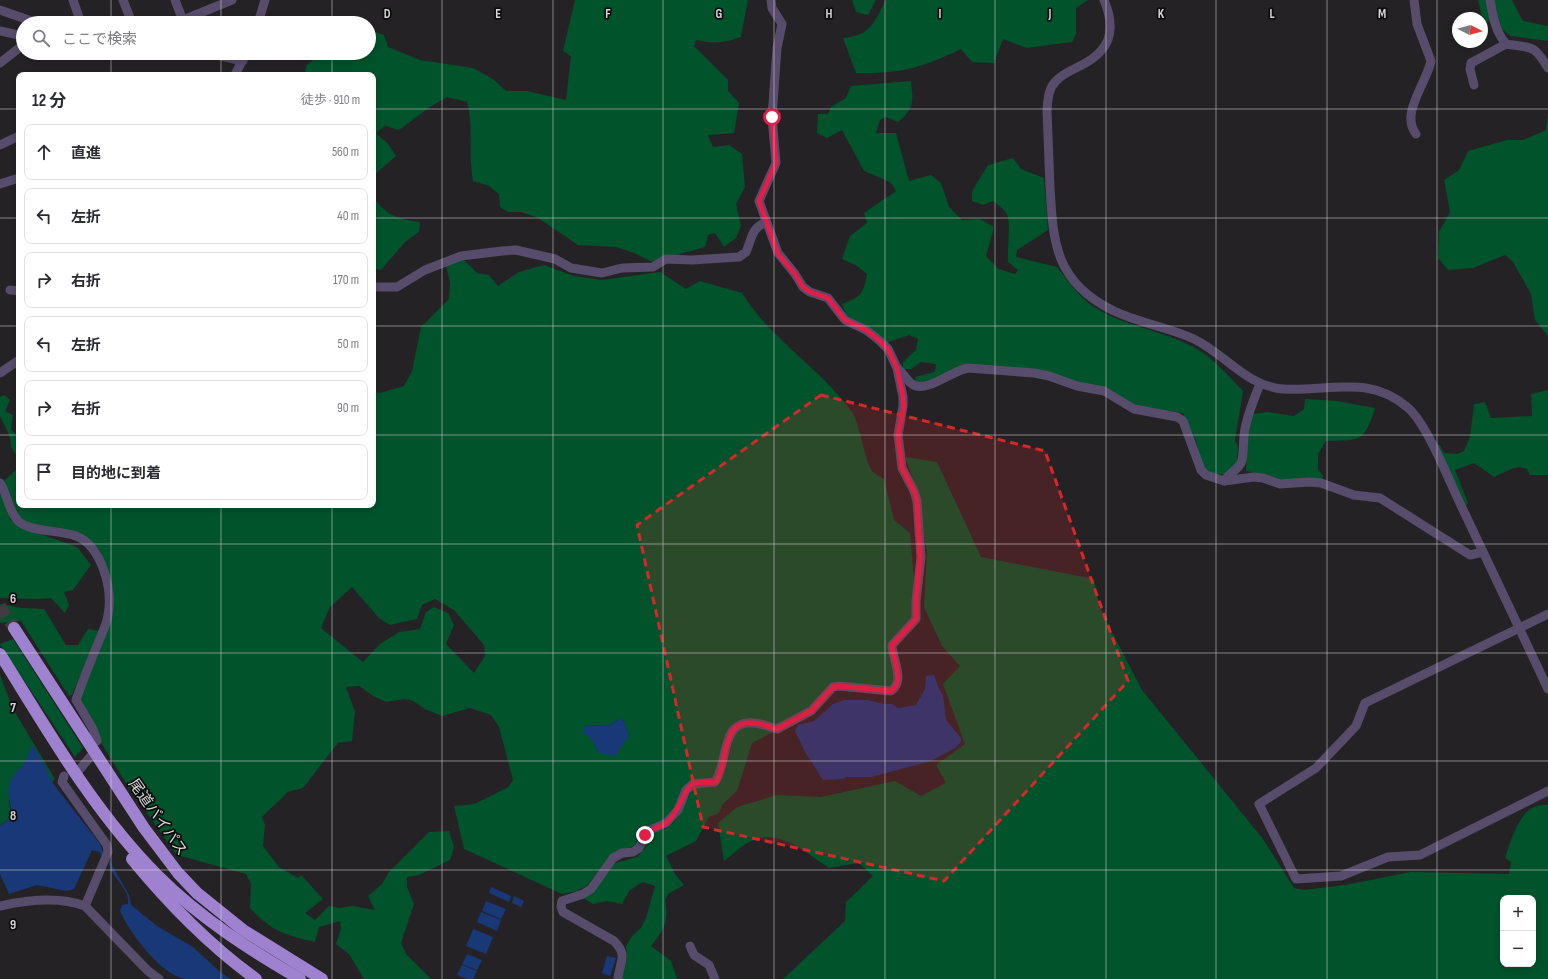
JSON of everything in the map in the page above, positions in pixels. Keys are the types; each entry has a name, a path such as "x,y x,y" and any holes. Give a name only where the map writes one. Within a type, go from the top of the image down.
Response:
{"highway":[{"name":"尾道バイパス","path":"14,628 144,828 178,874 217,910 268,947 322,979"},
{"path":"0,654 97,804 117,831 180,900 219,935 289,979"},
{"path":"35,710 51,740 94,807 130,856 174,908 199,933 222,954 256,979"},
{"path":"159,877 204,916 227,933 300,979"},
{"path":"295,963 325,979"}],"street":[{"path":"73,0 79,16"},
{"path":"123,0 129,16"},
{"path":"174,0 181,16"},
{"path":"260,16 265,0"},
{"path":"618,979 623,958 620,947 563,912 561,907 562,901 583,894 591,889 613,858 622,853 633,852 639,848 648,831 666,823 678,810 686,790 693,784 716,782 725,760 728,738 734,728 742,723 753,723 777,729 811,711 833,687 839,686 891,691 898,683 892,653 892,645 916,619 920,557 917,500 902,468 898,435 904,406 897,368 888,349 880,341 866,330 845,320 828,298 810,292 803,287 795,274 778,254 773,236 766,222 759,201 776,163 772,117 777,48 782,24 772,8 771,0"},
{"path":"1104,0 1110,14 1110,34 1104,47 1089,62 1057,79 1048,94 1047,110 1052,229 1058,252 1075,282 1085,293 1101,304 1137,320 1193,339 1260,384 1282,389 1341,387 1373,388 1383,391 1407,407 1414,414 1440,461 1519,630 1548,688"},
{"path":"1414,0 1417,24 1430,61 1409,119 1412,129 1416,134"},
{"path":"1490,0 1495,26 1506,44"},
{"path":"194,16 228,1"},
{"path":"0,10 17,16"},
{"path":"0,31 16,34"},
{"path":"1474,85 1470,69 1472,64 1506,44 1538,51 1548,68"},
{"path":"0,63 16,50"},
{"path":"236,72 242,60"},
{"path":"0,145 16,137"},
{"path":"0,184 16,179"},
{"path":"376,287 397,286 425,270 461,256 502,250 516,250 555,259 571,268 602,273 622,268 653,267 666,259 692,260 739,257 746,252 753,231 759,225 766,222"},
{"path":"0,373 16,362"},
{"path":"897,368 912,385 919,386 931,385 960,369 968,368 1034,373 1077,386 1104,391 1134,409 1177,417 1183,421 1201,470 1206,475 1224,481 1254,477 1263,478 1280,484 1310,482 1322,484 1354,495 1380,498 1470,555 1483,552"},
{"path":"1224,481 1242,462 1244,430 1249,410 1260,384"},
{"path":"0,483 6,492 10,509 19,522 33,528 78,536 91,545 100,557 108,592 108,615 76,700 93,729 97,741"},
{"path":"1548,614 1519,630 1365,703 1356,726 1316,768 1259,804 1296,879 1341,876 1388,857 1420,855 1548,791"},
{"path":"80,768 90,756"},
{"path":"64,776 62,782 107,845 108,852 106,858 85,906"},
{"path":"0,906 37,900 77,903 85,906 148,971 159,979"},
{"path":"690,946 694,955 709,965 715,979"}],"highlighted area":[{"path":"821,395 1045,451 1128,681 944,881 703,827 637,525"}],"green space":[{"path":"575,0 748,0 741,37 730,41 719,42 696,40 694,46 728,80 728,91 739,103 734,133 708,135 713,147 729,145 742,154 745,187 736,204 741,226 736,238 724,247 715,233 708,235 705,247 652,262 634,253 616,247 578,245 538,218 521,212 508,212 500,207 499,194 489,186 473,181 470,122 467,102 447,97 430,107 399,130 385,126 376,133 376,72 305,72 306,66 312,60 376,60 376,32 384,35 388,47 420,60 473,68 493,79 506,91 527,91 566,100 571,56 563,51"},
{"path":"852,0 876,0 868,15 856,12"},
{"path":"886,0 1088,0 1076,8 1076,34 1072,42 1027,48 1003,39 994,63 972,62 961,49 934,61 898,71 856,73 843,38 852,37 866,31 875,21"},
{"path":"1478,0 1512,0 1523,21 1548,26 1548,41 1510,36 1493,21 1488,22 1488,12 1481,12"},
{"path":"911,81 912,104 907,113 898,122 886,117 880,120 876,133 896,133 909,181 931,175 941,183 949,207 962,220 980,219 994,227 986,256 998,269 1015,274 1018,270 1008,262 1009,223 1007,214 993,201 983,205 972,201 972,191 988,165 1013,158 1021,169 1044,178 1048,230 1017,250 1016,257 1057,267 1079,294 1094,307 1118,319 1183,342 1202,352 1220,368 1243,391 1235,440 1238,447 1237,461 1232,469 1225,474 1215,475 1208,472 1202,466 1196,441 1183,413 1135,406 1102,388 972,367 934,382 917,385 915,377 935,372 936,364 921,362 911,369 903,369 903,362 916,350 918,339 909,335 886,343 846,315 842,304 858,297 863,291 867,274 857,266 842,259 850,236 867,223 864,213 896,191 890,182 864,171 842,130 827,138 817,133 818,114 828,114 831,107 846,98 851,86"},
{"path":"1548,112 1548,336 1535,320 1531,294 1513,262 1505,255 1473,268 1448,270 1438,258 1439,232 1450,212 1444,180 1459,170 1468,151 1507,140 1523,140 1546,130"},
{"path":"376,133 388,144 396,156 376,173"},
{"path":"376,201 393,216 405,220 420,222 419,232 405,242 381,270 376,269"},
{"path":"463,259 477,273 489,275 498,286 519,272 544,265 574,276 602,280 660,272 686,289 700,281 742,293 753,310 766,325 825,381 852,412 858,425 870,468 874,473 884,479 894,520 910,533 914,579 913,617 890,641 889,658 894,664 895,686 887,689 833,683 809,711 777,726 743,720 732,724 722,746 719,768 711,780 692,782 669,816 636,846 616,851 605,862 587,886 574,892 562,894 464,849 454,806 475,804 508,787 513,780 499,727 491,715 470,708 442,716 425,709 413,701 405,699 386,702 373,696 359,686 346,687 355,712 352,741 338,743 303,788 288,792 262,817 265,825 263,846 279,867 298,878 301,875 323,899 305,913 315,920 329,906 339,908 352,906 375,910 368,896 382,884 389,872 429,832 449,831 454,847 450,860 419,875 407,877 407,887 414,904 401,943 406,954 431,979 364,979 349,954 336,944 341,929 340,921 319,927 315,942 279,931 265,922 250,908 251,884 246,874 177,855 129,788 100,741 78,699 105,632 110,588 101,552 93,543 34,525 20,519 11,507 11,495 4,481 16,470 16,508 376,508 376,392 380,393 404,386 412,371 421,327 449,299 450,282 446,266","holes":["352,587 379,618 390,625 417,619 422,605 435,599 454,610 484,645 485,656 474,673 446,644 454,625 448,613 434,607 426,612 420,629 399,632 380,644 363,662 321,628 330,607","619,719 623,719 629,736 599,753 585,726 610,725"]},
{"path":"1548,390 1548,475 1530,475 1527,469 1519,467 1494,477 1474,463 1455,470 1468,503 1466,506 1437,445 1440,445 1444,453 1457,454 1464,451 1470,437 1474,404 1485,402 1491,418 1532,416 1531,394"},
{"path":"4,395 10,400 5,411 13,415 11,429 16,435 16,455 11,447 10,437 0,416 0,397"},
{"path":"1305,399 1337,401 1375,408 1364,434 1354,439 1326,441 1318,454 1318,469 1323,476 1321,482 1288,482 1246,471 1248,432 1253,414 1267,412 1294,416 1304,409"},
{"path":"905,457 937,462 981,557 1094,579 1099,607 1142,690 1263,839 1294,888 1304,890 1345,885 1411,872 1509,874 1511,862 1505,858 1514,832 1519,823 1530,809 1548,805 1548,979 783,979 845,921 846,902 873,876 859,863 829,868 791,843 770,837 760,838 749,842 724,861 718,823 737,807 777,795 821,797 895,781 921,796 946,783 936,765 965,744 943,684 960,666 942,646 924,607 927,552 915,485"},
{"path":"0,490 5,497 10,520 26,529 77,547 91,565 73,590 64,592 69,605 65,613 51,598 0,598"},
{"path":"0,604 21,608 44,609 66,645 78,645 88,629 99,631 72,695 69,696 21,621 0,623"},
{"path":"13,639 83,748 75,757 0,644"},
{"path":"0,675 13,709 55,779 51,783 9,800 11,817 0,826"},
{"path":"750,724 773,732 752,743 737,791 723,804 719,813 709,817 696,841 666,856 675,874 684,885 668,894 665,900 666,920 662,930 651,946 671,961 677,979 622,979 627,959 626,946 632,936 641,928 646,918 655,886 642,882 629,891 622,904 607,901 593,904 583,898 615,863 637,857 645,848 647,835 652,832 665,829 674,822 682,811 693,787 718,785 725,771 732,742 738,728"}],"water":[{"path":"934,675 943,695 946,720 961,738 961,742 955,748 931,761 871,777 846,777 843,779 823,780 805,752 795,731 798,725 814,721 833,704 844,700 868,700 883,704 892,704 898,708 916,705 925,689 926,676"},
{"path":"619,719 623,719 629,736 615,756 599,753 590,737 584,734 584,726 610,725"},
{"path":"33,746 45,765 52,782 100,844 104,855 103,857 99,852 92,850 74,889 66,891 37,885 9,894 0,874 0,826 10,817 10,782 24,763 30,749"},
{"path":"109,860 129,895 131,905 157,926 193,947 220,972 231,979 185,979 166,970 156,961 138,941 124,920 120,911 122,905 128,904 128,898 123,887 112,871"},
{"path":"491,887 511,896 509,902 489,893"},
{"path":"514,896 524,901 521,907 512,903"},
{"path":"486,901 506,909 501,919 482,911"},
{"path":"481,912 501,920 497,931 477,922"},
{"path":"473,929 493,937 486,954 466,946"},
{"path":"467,954 482,960 477,970 462,964"},
{"path":"607,956 616,958 610,976 602,973"},
{"path":"462,965 477,971 473,979 467,979 457,975"}],"tunnel":[{"path":"0,606 14,628"}],"route":[{"path":"645,835 648,831 666,823 678,810 686,790 693,784 716,782 725,760 728,738 734,728 742,723 753,723 777,729 811,711 833,687 839,686 891,691 896,688 898,683 892,653 892,645 910,628 916,619 920,557 917,500 902,468 898,435 904,406 897,368 888,349 880,341 866,330 852,325 845,320 839,314 834,303 828,298 810,292 803,287 795,274 778,254 773,236 766,222 759,201 776,163 772,117"}]}
